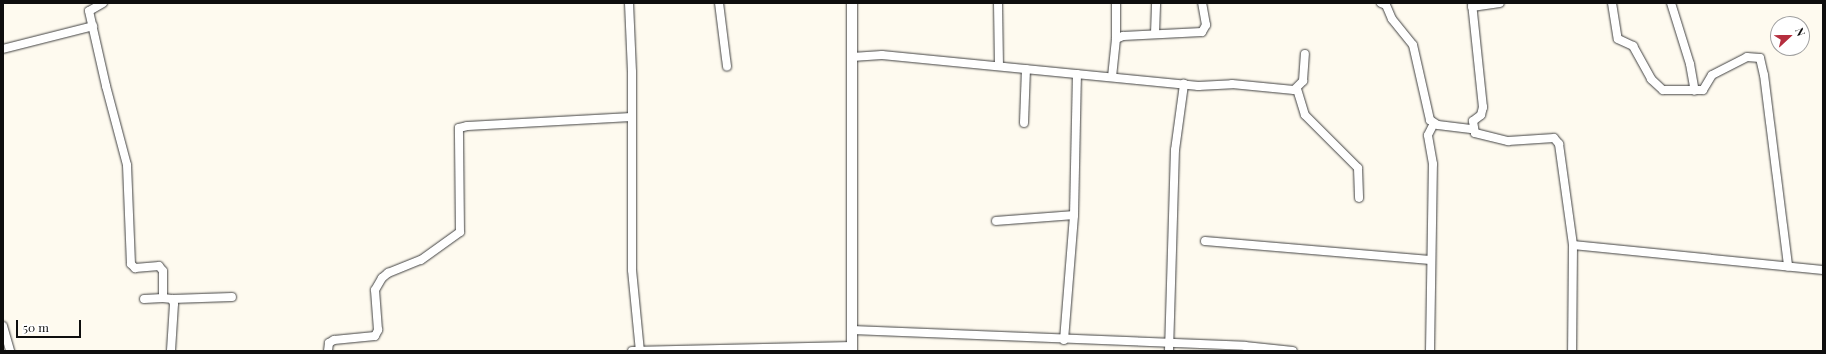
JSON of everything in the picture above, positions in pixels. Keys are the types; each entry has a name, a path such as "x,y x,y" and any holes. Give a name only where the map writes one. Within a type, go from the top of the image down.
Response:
{"street":[{"path":"103,3 89,11 106,86 127,164 131,264 135,268 161,267 163,298"},
{"path":"629,3 632,117 632,270 637,351 852,349 852,3"},
{"path":"719,3 727,66"},
{"path":"998,3 999,66"},
{"path":"1112,77 1116,39 1116,3"},
{"path":"1155,34 1156,3"},
{"path":"1116,39 1155,34 1202,32 1206,25 1202,3"},
{"path":"1381,3 1413,45 1429,114 1434,123 1448,127 1473,129 1479,135 1508,141 1554,138 1558,140 1574,245 1572,351"},
{"path":"1473,129 1473,121 1481,115 1484,108 1472,5 1500,3"},
{"path":"1612,3 1618,39 1633,46 1639,60 1658,88 1669,91 1695,91 1705,88 1712,75 1747,57 1760,58 1764,75 1788,266"},
{"path":"1672,3 1690,64 1695,91"},
{"path":"3,49 93,26"},
{"path":"1297,89 1303,81 1305,54"},
{"path":"852,57 882,55 1184,84 1232,84 1297,89"},
{"path":"1024,123 1026,69"},
{"path":"1064,340 1074,215 1077,74"},
{"path":"1168,348 1176,142 1184,84"},
{"path":"1297,89 1305,115 1358,168 1359,198"},
{"path":"328,351 329,343 334,340 375,336 378,330 375,290 382,278 427,257 460,232 459,128 467,126 632,117"},
{"path":"1430,351 1430,260 1433,164 1428,135 1434,123"},
{"path":"996,221 1074,215"},
{"path":"1205,241 1430,260"},
{"path":"1574,245 1823,270"},
{"path":"144,300 163,298 232,297"},
{"path":"171,351 174,304 172,299"},
{"path":"3,326 10,351"},
{"path":"852,330 872,328 1168,348 1245,348 1293,351"}]}
